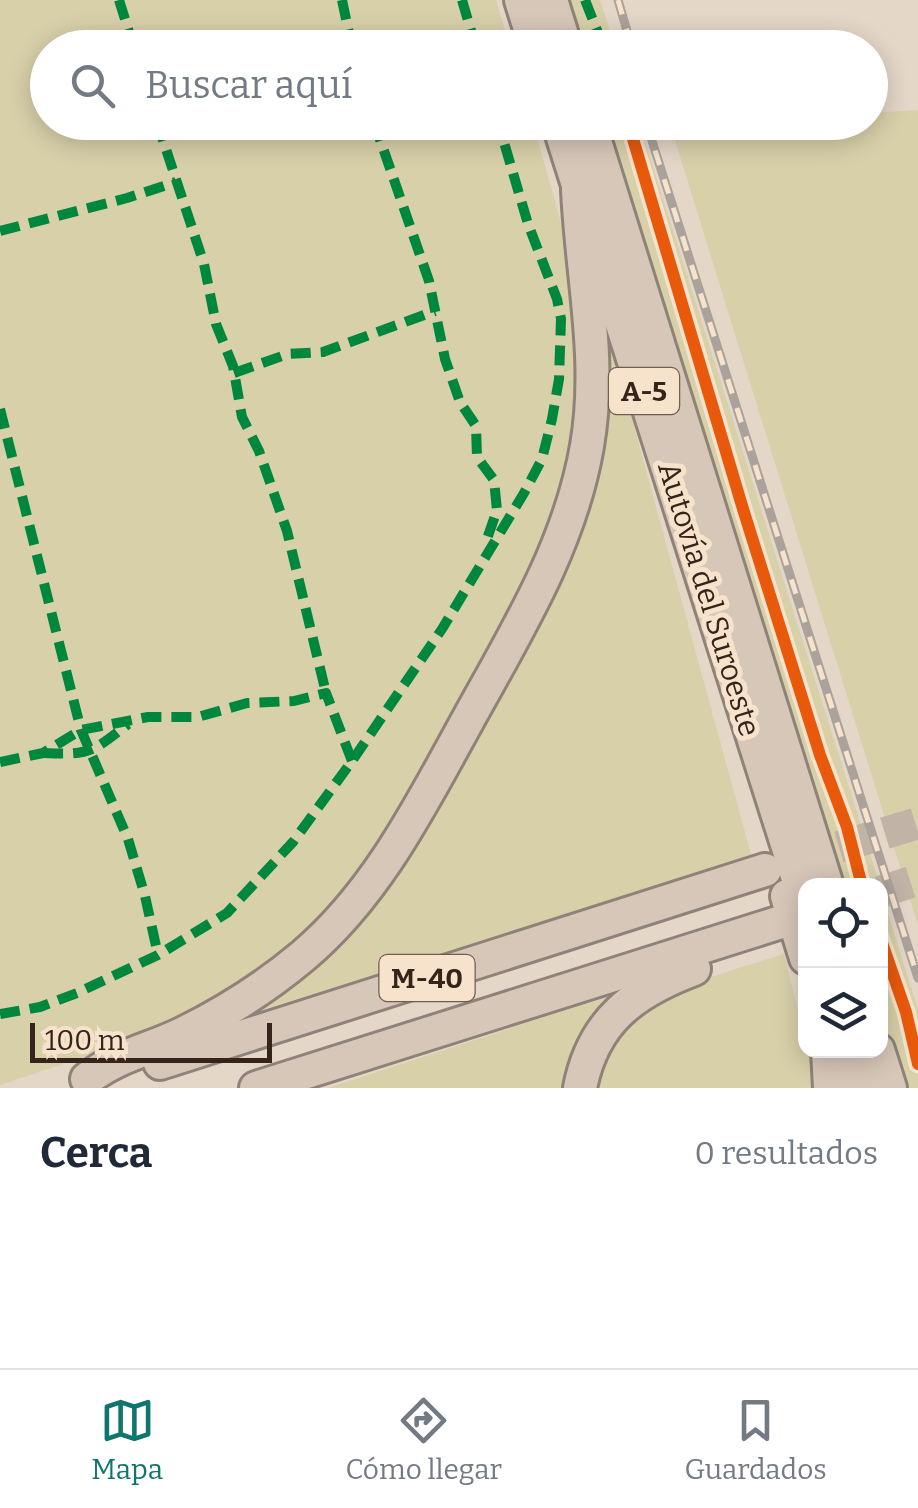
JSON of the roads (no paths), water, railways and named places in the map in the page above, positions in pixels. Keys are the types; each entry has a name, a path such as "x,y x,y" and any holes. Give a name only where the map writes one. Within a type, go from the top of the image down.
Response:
{"highway":[{"path":"522,0 531,30"},
{"path":"551,0 560,30"},
{"name":"Autovía del Suroeste","path":"563,140 612,284 706,594 793,913"},
{"name":"Autovía del Suroeste","path":"595,140 825,878"},
{"path":"73,1084 107,1063 180,1035 256,992 305,954 364,894 414,817 548,576 572,513 587,446 595,372 578,190"},
{"path":"706,594 702,614 798,932"},
{"name":"M-40","path":"73,1084 112,1078 765,870"},
{"path":"580,1088 586,1059 614,1015 659,982 708,964 793,913"},
{"name":"M-40","path":"256,1088 793,913"},
{"path":"828,1058 830,1088"},
{"path":"853,1058 862,1088"},
{"path":"881,1058 890,1088"}],"tunnel":[{"path":"793,861 918,823"},
{"path":"888,889 918,880"}],"railway":[{"path":"618,0 627,30"},
{"path":"652,140 918,978"}]}
